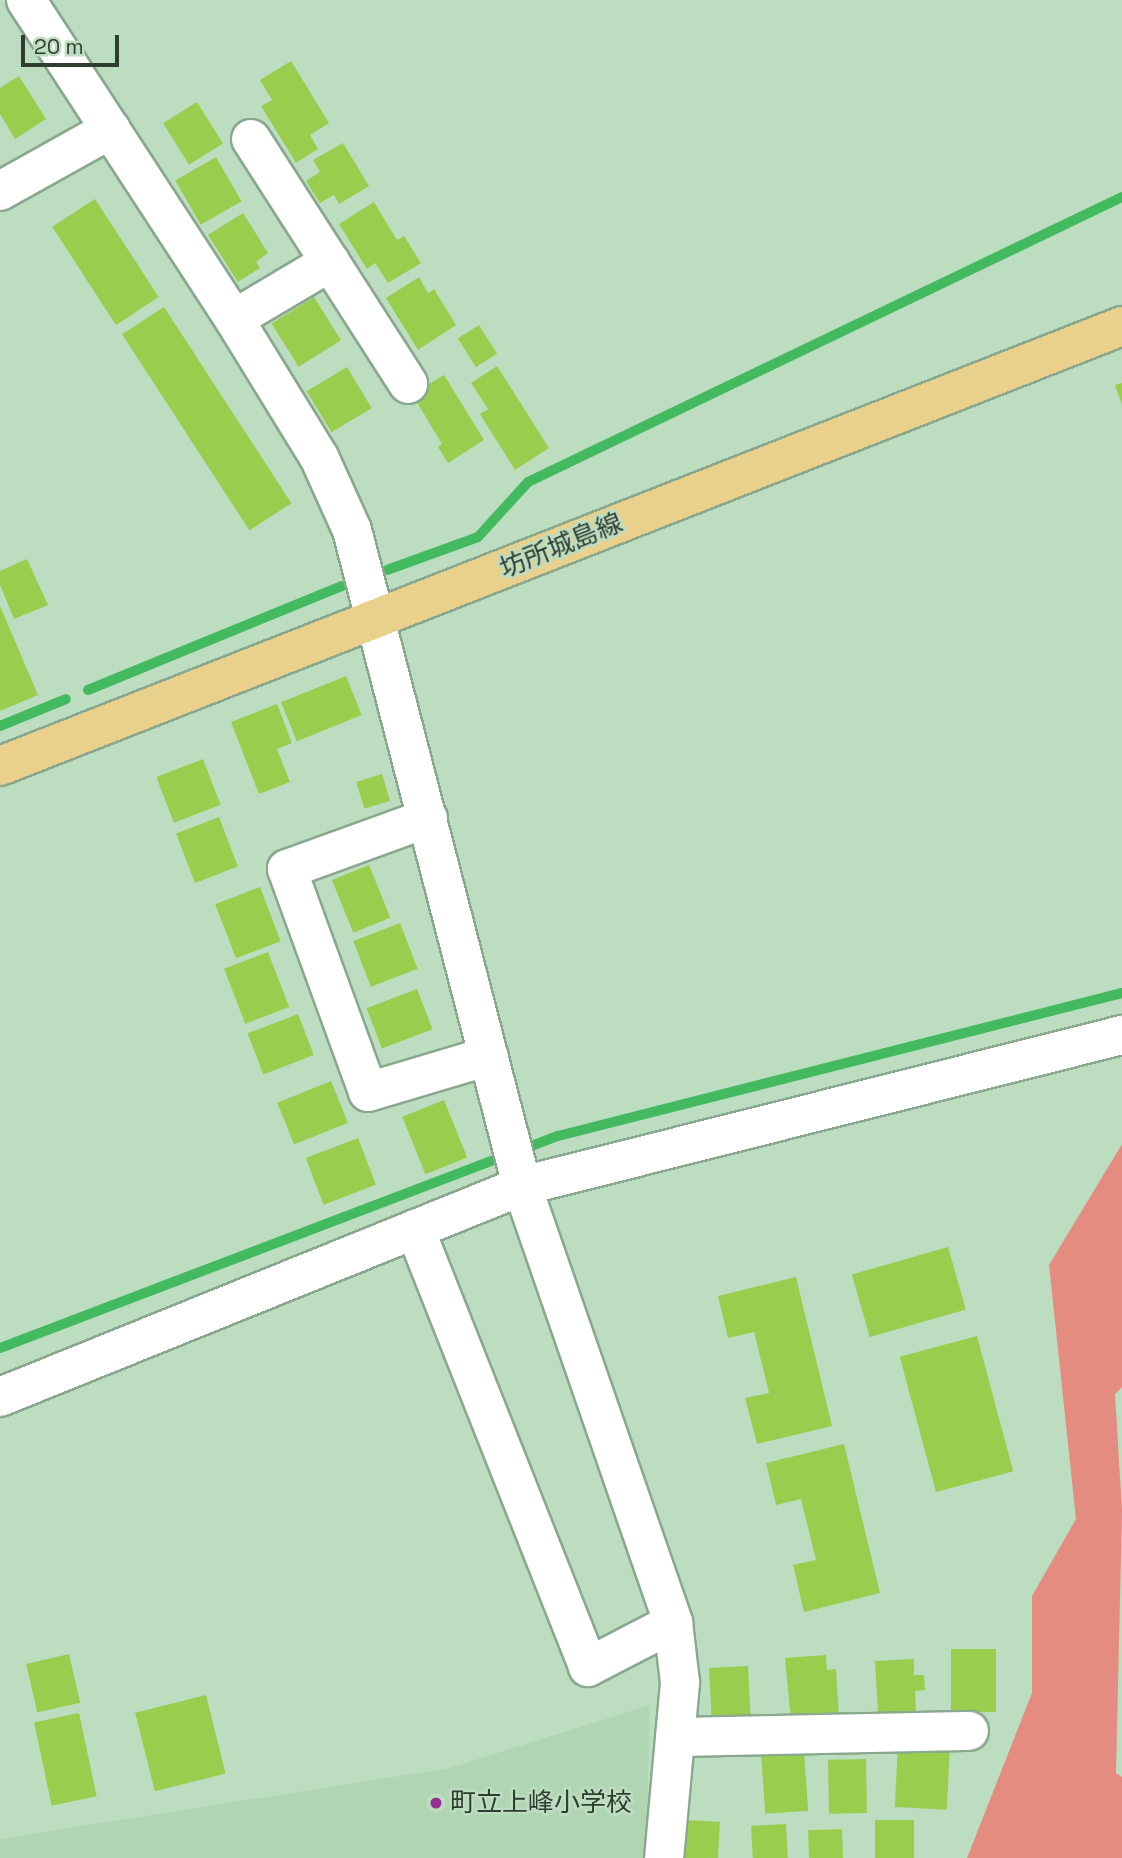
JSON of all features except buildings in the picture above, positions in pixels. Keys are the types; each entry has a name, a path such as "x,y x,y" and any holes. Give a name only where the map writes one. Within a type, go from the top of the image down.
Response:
{"main road":[{"name":"坊所城島線","path":"0,766 1122,327"}],"street":[{"path":"26,0 234,319 319,457 352,530 523,1186 673,1623 680,1683 664,1858"},
{"path":"4,182 111,129"},
{"path":"251,139 408,384"},
{"path":"234,319 330,262"},
{"path":"428,818 287,869 368,1092 489,1056"},
{"path":"0,1397 523,1186 1122,1035"},
{"path":"415,1229 588,1667 673,1623"},
{"path":"675,1737 969,1731"}],"shaded area":[{"path":"1122,1144 1122,1387 1115,1394 1122,1511 1116,1773 1122,1777 1122,1858 967,1858 1032,1693 1032,1596 1076,1519 1049,1265"},
{"name":"町立上峰小学校","path":"650,1705 646,1858 0,1858 0,1839 450,1768"}],"waterway":[{"path":"387,570 478,537 528,482 1122,197"},
{"path":"88,690 342,586"},
{"path":"0,726 66,699"},
{"path":"521,1150 558,1136 1122,993"},
{"path":"0,1348 507,1155"}],"place":[{"name":"町立上峰小学校","path":"436,1803"}]}
